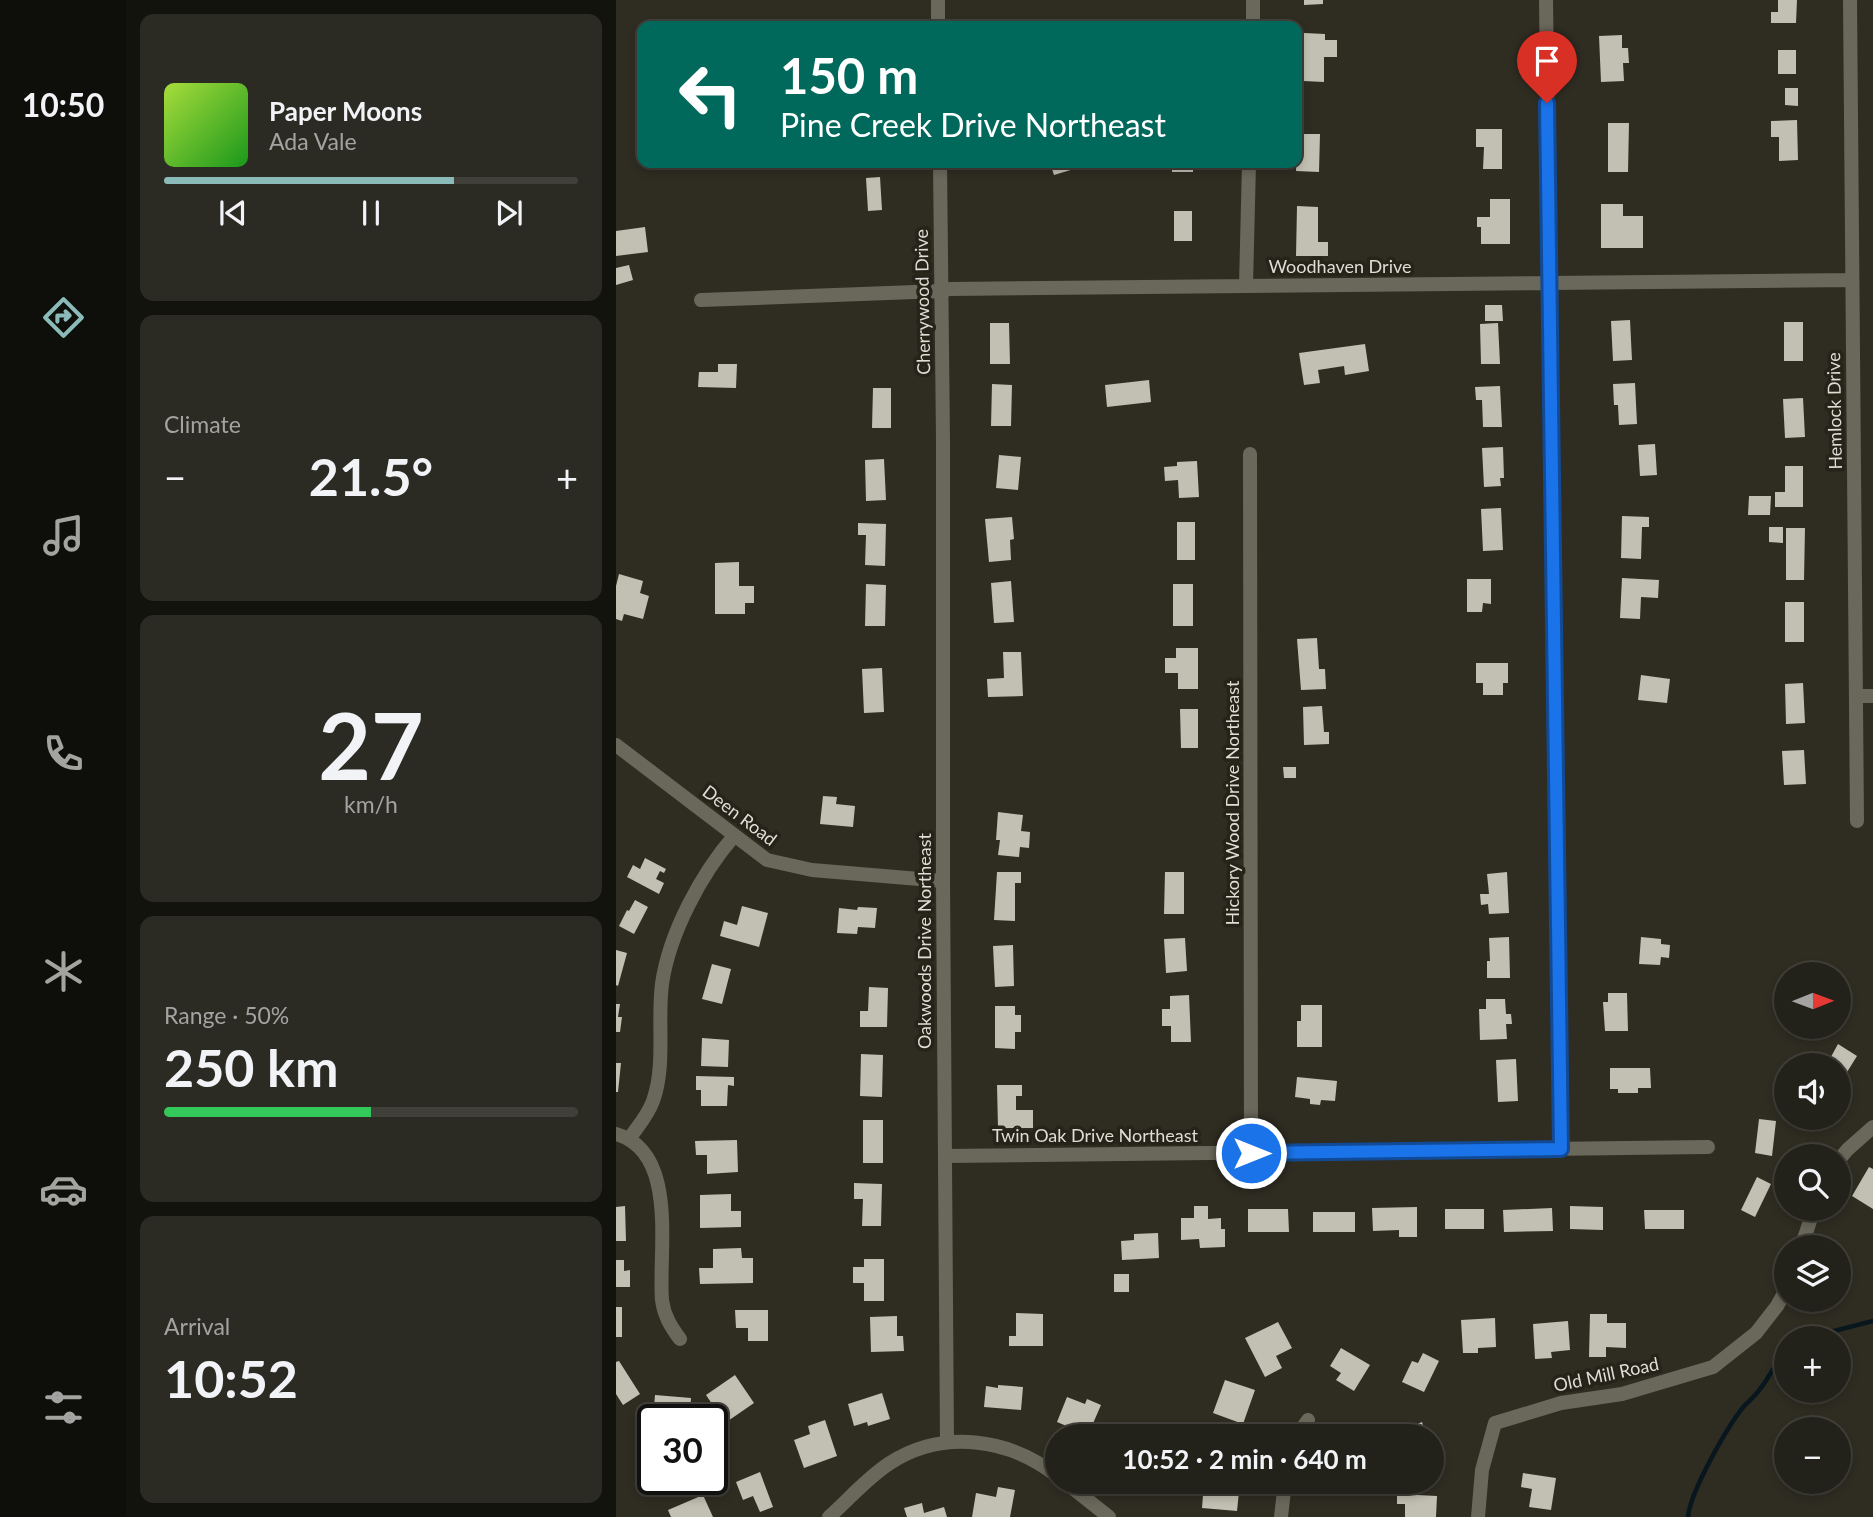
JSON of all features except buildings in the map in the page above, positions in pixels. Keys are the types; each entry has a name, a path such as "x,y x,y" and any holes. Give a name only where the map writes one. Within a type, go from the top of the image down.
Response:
{"street":[{"path":"938,0 939,21"},
{"path":"1252,21 1253,0"},
{"path":"1546,0 1561,1149"},
{"name":"Hemlock Drive","path":"1850,0 1857,821"},
{"name":"Cherrywood Drive","path":"940,168 943,440"},
{"path":"1246,285 1249,168"},
{"name":"Woodhaven Drive","path":"701,300 942,292 950,289 1852,280"},
{"name":"Oakwoods Drive Northeast","path":"943,440 947,1442"},
{"name":"Hickory Wood Drive Northeast","path":"1250,454 1251,1153"},
{"path":"1857,696 1873,696"},
{"name":"Deen Road","path":"616,745 767,860 812,870 943,881"},
{"path":"680,1339 668,1324 662,1302 662,1205 659,1188 645,1156 623,1136 648,1111 657,1088 662,983 673,940 715,861 734,836"},
{"path":"1851,1146 1873,1127"},
{"name":"Twin Oak Drive Northeast","path":"945,1156 1709,1147"},
{"name":"Old Mill Road","path":"1478,1517 1482,1470 1495,1423 1561,1403 1622,1394 1713,1367 1756,1333 1774,1310"},
{"path":"1305,1424 1308,1420"},
{"path":"829,1517 888,1464 915,1450 947,1442 975,1442 1000,1446 1023,1454 1045,1468"},
{"path":"1080,1494 1109,1517"},
{"path":"1281,1517 1284,1494"}],"waterway":[{"path":"1851,1327 1873,1321"},
{"path":"1688,1517 1702,1476 1729,1427 1774,1368"}],"route":[{"path":"1251,1153 1561,1149 1547,103"}]}
